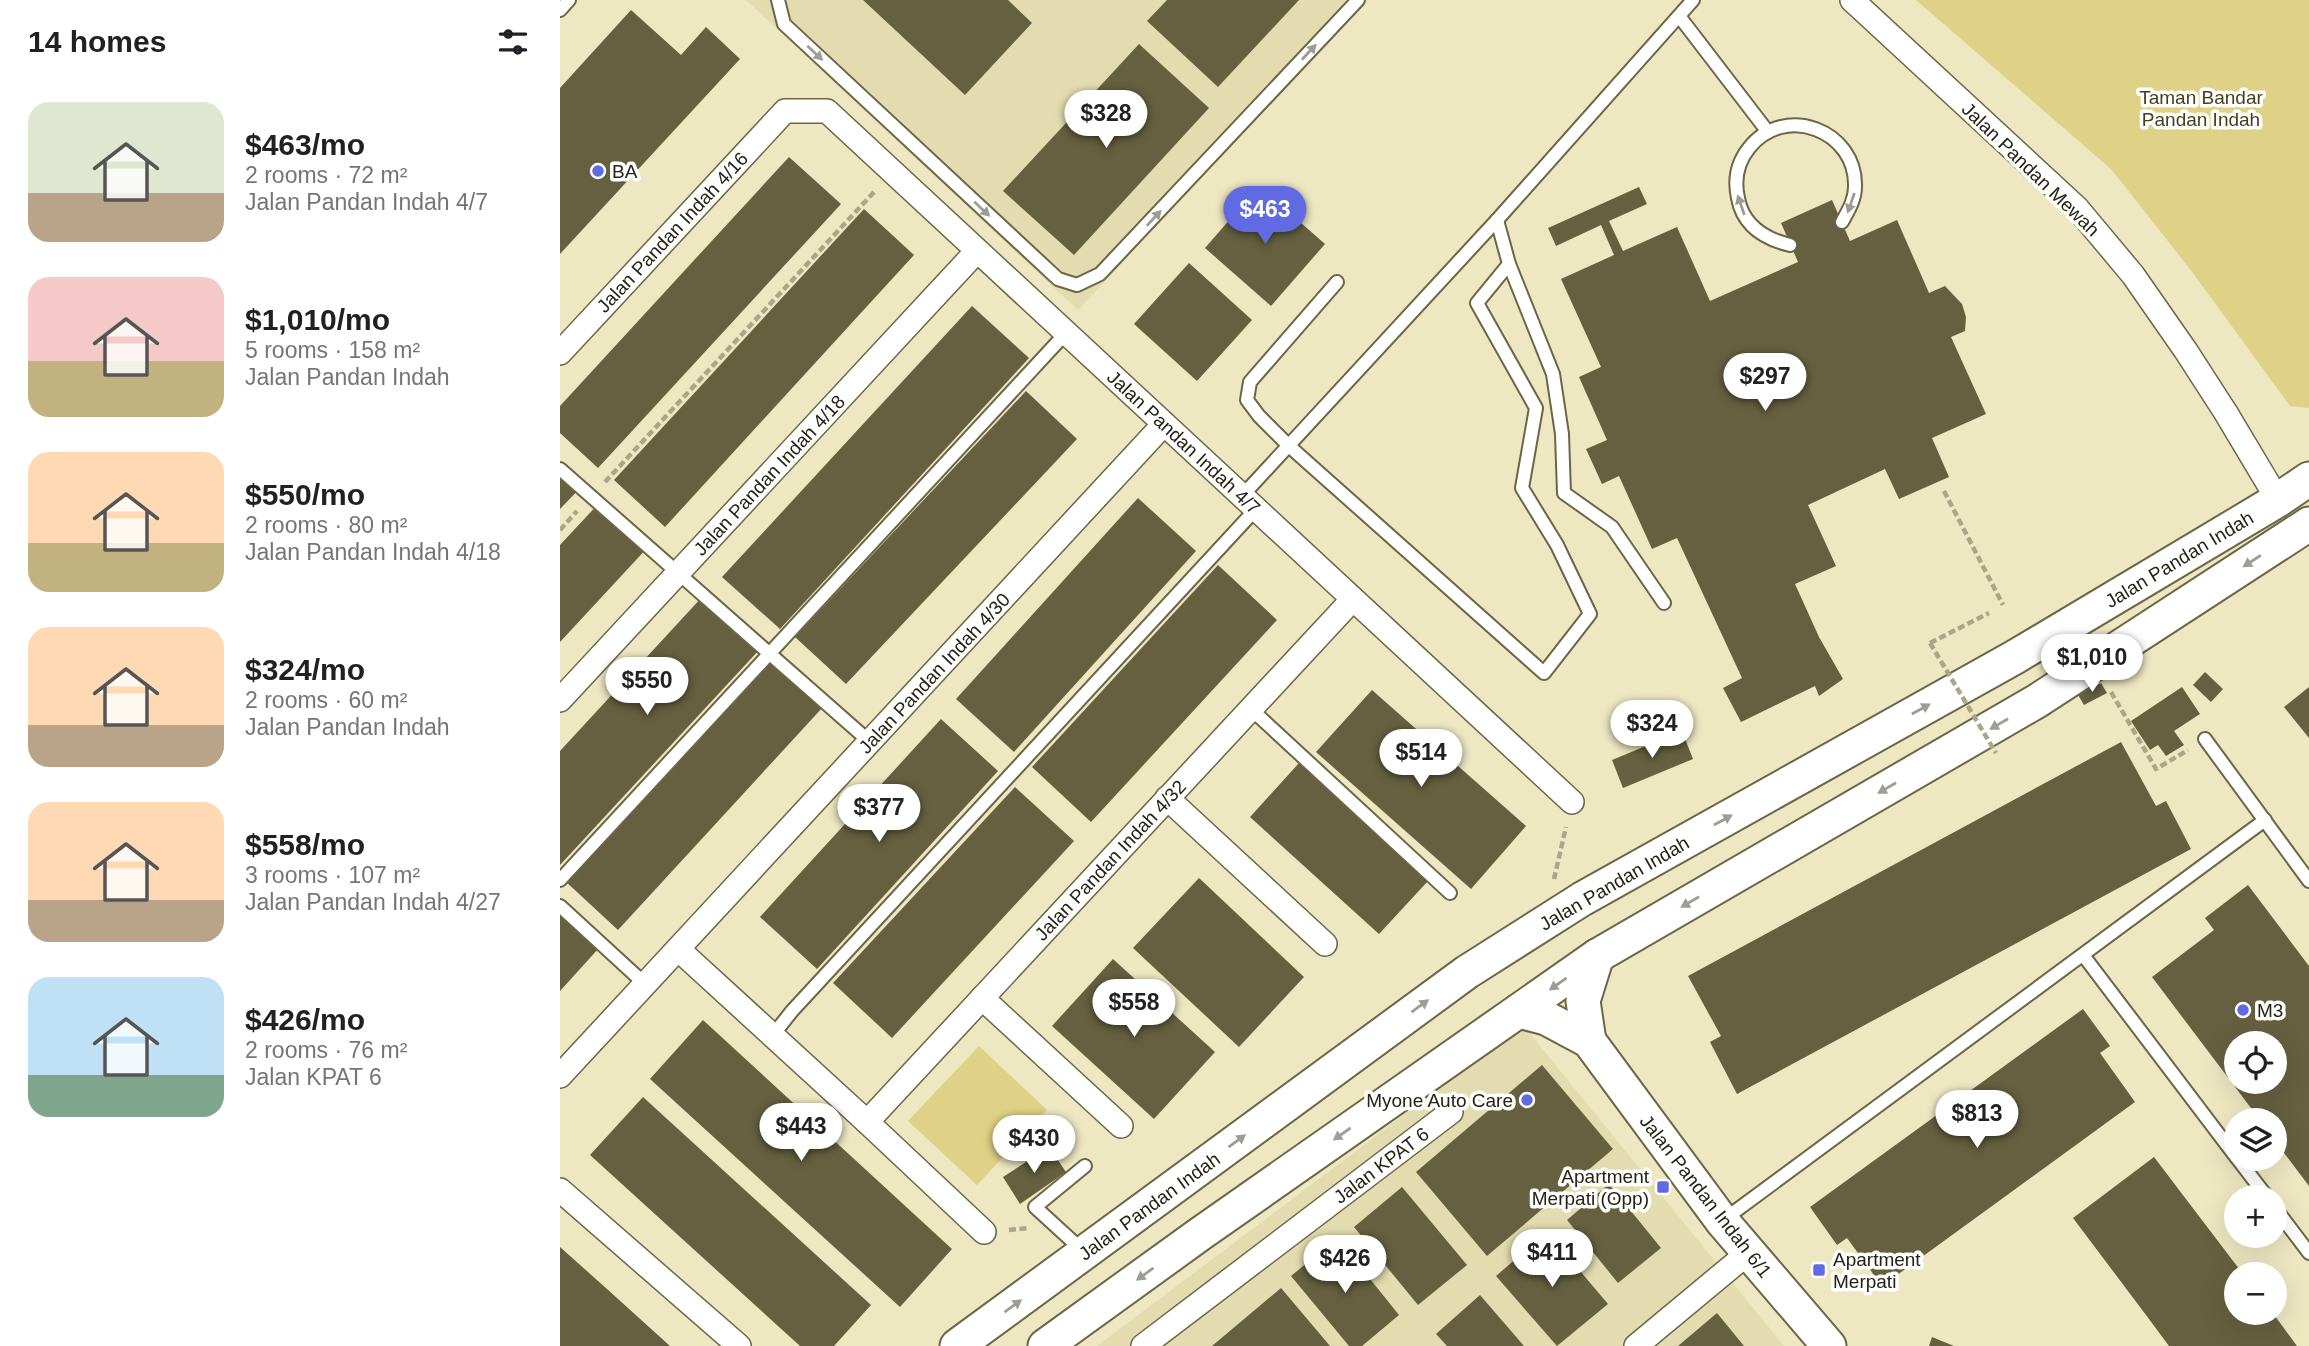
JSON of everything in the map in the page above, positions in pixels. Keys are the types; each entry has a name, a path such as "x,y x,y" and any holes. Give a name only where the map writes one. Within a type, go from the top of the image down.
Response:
{"main road":[{"name":"Jalan Pandan Indah","path":"957,1346 1466,972 1581,900 2015,657 2309,479"},
{"name":"Jalan Pandan Indah","path":"1045,1346 1597,956 2038,701 2309,524"},
{"name":"Jalan Pandan Indah 6/1","path":"1589,1041 1583,1001 1597,956"},
{"name":"Jalan Pandan Indah 6/1","path":"1519,1011 1546,1017 1589,1041 1722,1221 1829,1346"}],"street":[{"name":"Jalan Pandan Mewah","path":"1852,0 2077,208 2133,275 2186,351 2278,500"},
{"name":"Jalan Pandan Indah 4/7","path":"785,111 827,111 1572,802"},
{"name":"Jalan Pandan Indah 4/16","path":"560,353 785,111"},
{"name":"Jalan Pandan Indah 4/18","path":"560,700 977,251"},
{"name":"Jalan Pandan Indah 4/30","path":"560,1076 1164,424"},
{"name":"Jalan Pandan Indah 4/32","path":"867,1122 1353,599"},
{"path":"1167,798 1325,944"},
{"path":"678,949 984,1233"},
{"path":"982,999 1121,1126"},
{"name":"Jalan KPAT 6","path":"1149,1344 1451,1112"},
{"path":"560,1190 739,1346"},
{"path":"1636,1346 1748,1253"}],"lane":[{"path":"560,10 569,0"},
{"path":"778,0 784,24 1058,279 1077,285 1100,274 1358,0"},
{"path":"772,1035 1249,503 1289,446 1497,220 1693,0"},
{"path":"1679,16 1768,132"},
{"path":"1790,245 1774,241 1759,232 1747,220 1739,205 1737,171 1743,156 1754,142 1768,132 1785,126 1803,125 1820,130 1835,140 1847,154 1854,170 1855,188 1851,206 1842,222"},
{"path":"1497,220 1509,264 1553,374 1562,434 1564,493 1612,527 1664,603"},
{"path":"1337,282 1250,382 1247,400 1289,446 1544,673 1590,614 1557,545 1522,488 1536,408 1476,303 1509,264"},
{"path":"560,880 1066,333"},
{"path":"560,469 870,742"},
{"path":"1251,709 1450,893"},
{"path":"2205,740 2309,881"},
{"path":"1722,1221 2265,820"},
{"path":"560,905 645,984"},
{"path":"2083,955 2224,1141"},
{"path":"1085,1166 1035,1207 1085,1253"},
{"path":"2247,1171 2258,1185"},
{"path":"2287,1224 2309,1253"}],"path":[{"path":"560,530 892,172"},
{"path":"1944,491 2003,605"},
{"path":"1989,614 1930,643 1996,753"},
{"path":"2099,698 2112,691 2156,769 2205,740"},
{"path":"1554,879 1572,802"},
{"path":"984,1233 1030,1228 1035,1233"}],"shaded area":[{"path":"746,0 1368,0 1078,310"},
{"path":"1523,1025 1784,1346 1097,1346"}],"green space":[{"name":"Taman Bandar Pandan Indah","path":"1916,0 2309,0 2309,408 2290,406 2193,273 2112,170"},
{"path":"979,1046 1047,1110 977,1185 908,1121"}],"building":[{"path":"863,0 1008,0 1032,23 965,95"},
{"path":"1167,0 1299,0 1218,87 1147,21"},
{"name":"BA","path":"631,10 681,55 706,27 740,59 560,254 560,88"},
{"path":"1139,44 1209,108 1074,255 1003,191"},
{"path":"789,157 841,204 598,468 560,433 560,406"},
{"path":"1259,186 1325,244 1271,306 1205,248"},
{"path":"1639,187 1647,204 1609,221 1623,251 1677,227 1710,301 1798,262 1781,223 1832,200 1850,241 1897,220 1929,293 1945,286 1962,304 1966,317 1965,331 1951,337 1986,414 1932,438 1949,477 1899,499 1885,469 1808,505 1836,566 1795,584 1819,637 1843,679 1819,696 1815,686 1741,722 1723,688 1742,678 1677,538 1652,549 1619,476 1602,484 1586,449 1607,440 1579,377 1601,367 1561,279 1614,255 1601,225 1556,246 1548,228"},
{"path":"864,209 914,255 665,527 614,480"},
{"path":"1189,263 1252,320 1197,381 1134,324"},
{"path":"972,306 1029,358 780,629 722,577"},
{"path":"1026,391 1077,439 846,684 795,637"},
{"path":"560,462 584,484 560,509"},
{"path":"1138,498 1196,551 1014,752 956,699"},
{"path":"601,501 649,546 560,642 560,545"},
{"path":"1218,565 1277,620 1091,822 1032,767"},
{"path":"703,596 760,649 560,865 560,751"},
{"path":"769,657 823,707 618,930 564,880"},
{"path":"2205,672 2223,689 2211,702 2193,685"},
{"path":"2101,683 2107,693 2084,705 2078,695"},
{"path":"2182,687 2200,714 2174,731 2184,745 2166,756 2158,745 2150,750 2131,721"},
{"path":"2309,687 2309,738 2284,707"},
{"path":"1372,690 1526,826 1471,889 1316,752"},
{"path":"941,719 998,771 817,969 760,917"},
{"path":"1682,731 1693,759 1623,788 1612,760"},
{"path":"2121,742 2156,806 2166,801 2191,849 1737,1094 1710,1042 1721,1036 1688,976"},
{"path":"1299,763 1428,881 1379,934 1250,817"},
{"path":"1015,787 1074,841 892,1038 833,983"},
{"path":"1199,878 1304,977 1239,1047 1133,948"},
{"name":"M3","path":"2248,885 2309,966 2309,1186 2287,1157 2287,1108 2251,1108 2240,1094 2287,1094 2287,1031 2224,1031 2224,1072 2152,977 2214,930 2205,918"},
{"path":"560,913 599,948 560,991"},
{"path":"1113,959 1215,1052 1154,1119 1052,1026"},
{"path":"2083,1009 2110,1046 2100,1053 2135,1102 1882,1286 1847,1238 1837,1245 1810,1207"},
{"path":"703,1020 952,1249 900,1307 650,1079"},
{"path":"1542,1065 1613,1149 1487,1256 1416,1172"},
{"path":"643,1097 871,1305 834,1346 800,1346 590,1155"},
{"path":"1049,1147 1066,1172 1020,1204 1003,1177"},
{"path":"2154,1157 2234,1262 2224,1262 2224,1325 2282,1325 2297,1346 2169,1346 2073,1218"},
{"path":"1609,1184 1661,1248 1618,1283 1567,1220"},
{"path":"1402,1187 1467,1265 1418,1305 1354,1227"},
{"path":"1547,1232 1608,1304 1557,1346 1496,1276"},
{"path":"1337,1238 1399,1315 1362,1346 1349,1346 1291,1276"},
{"path":"560,1247 607,1289 670,1346 560,1346"},
{"path":"1281,1288 1330,1346 1212,1346"},
{"path":"1480,1295 1524,1346 1447,1346 1436,1334"},
{"path":"1717,1313 1744,1346 1678,1346"},
{"path":"1932,1337 1954,1346 1929,1346"}],"place":[{"name":"BA","path":"598,171"},
{"name":"M3","path":"2243,1010"},
{"name":"Myone Auto Care","path":"1527,1100"},
{"name":"Apartment Merpati (Opp)","path":"1663,1187"},
{"name":"Apartment Merpati","path":"1819,1270"}]}
